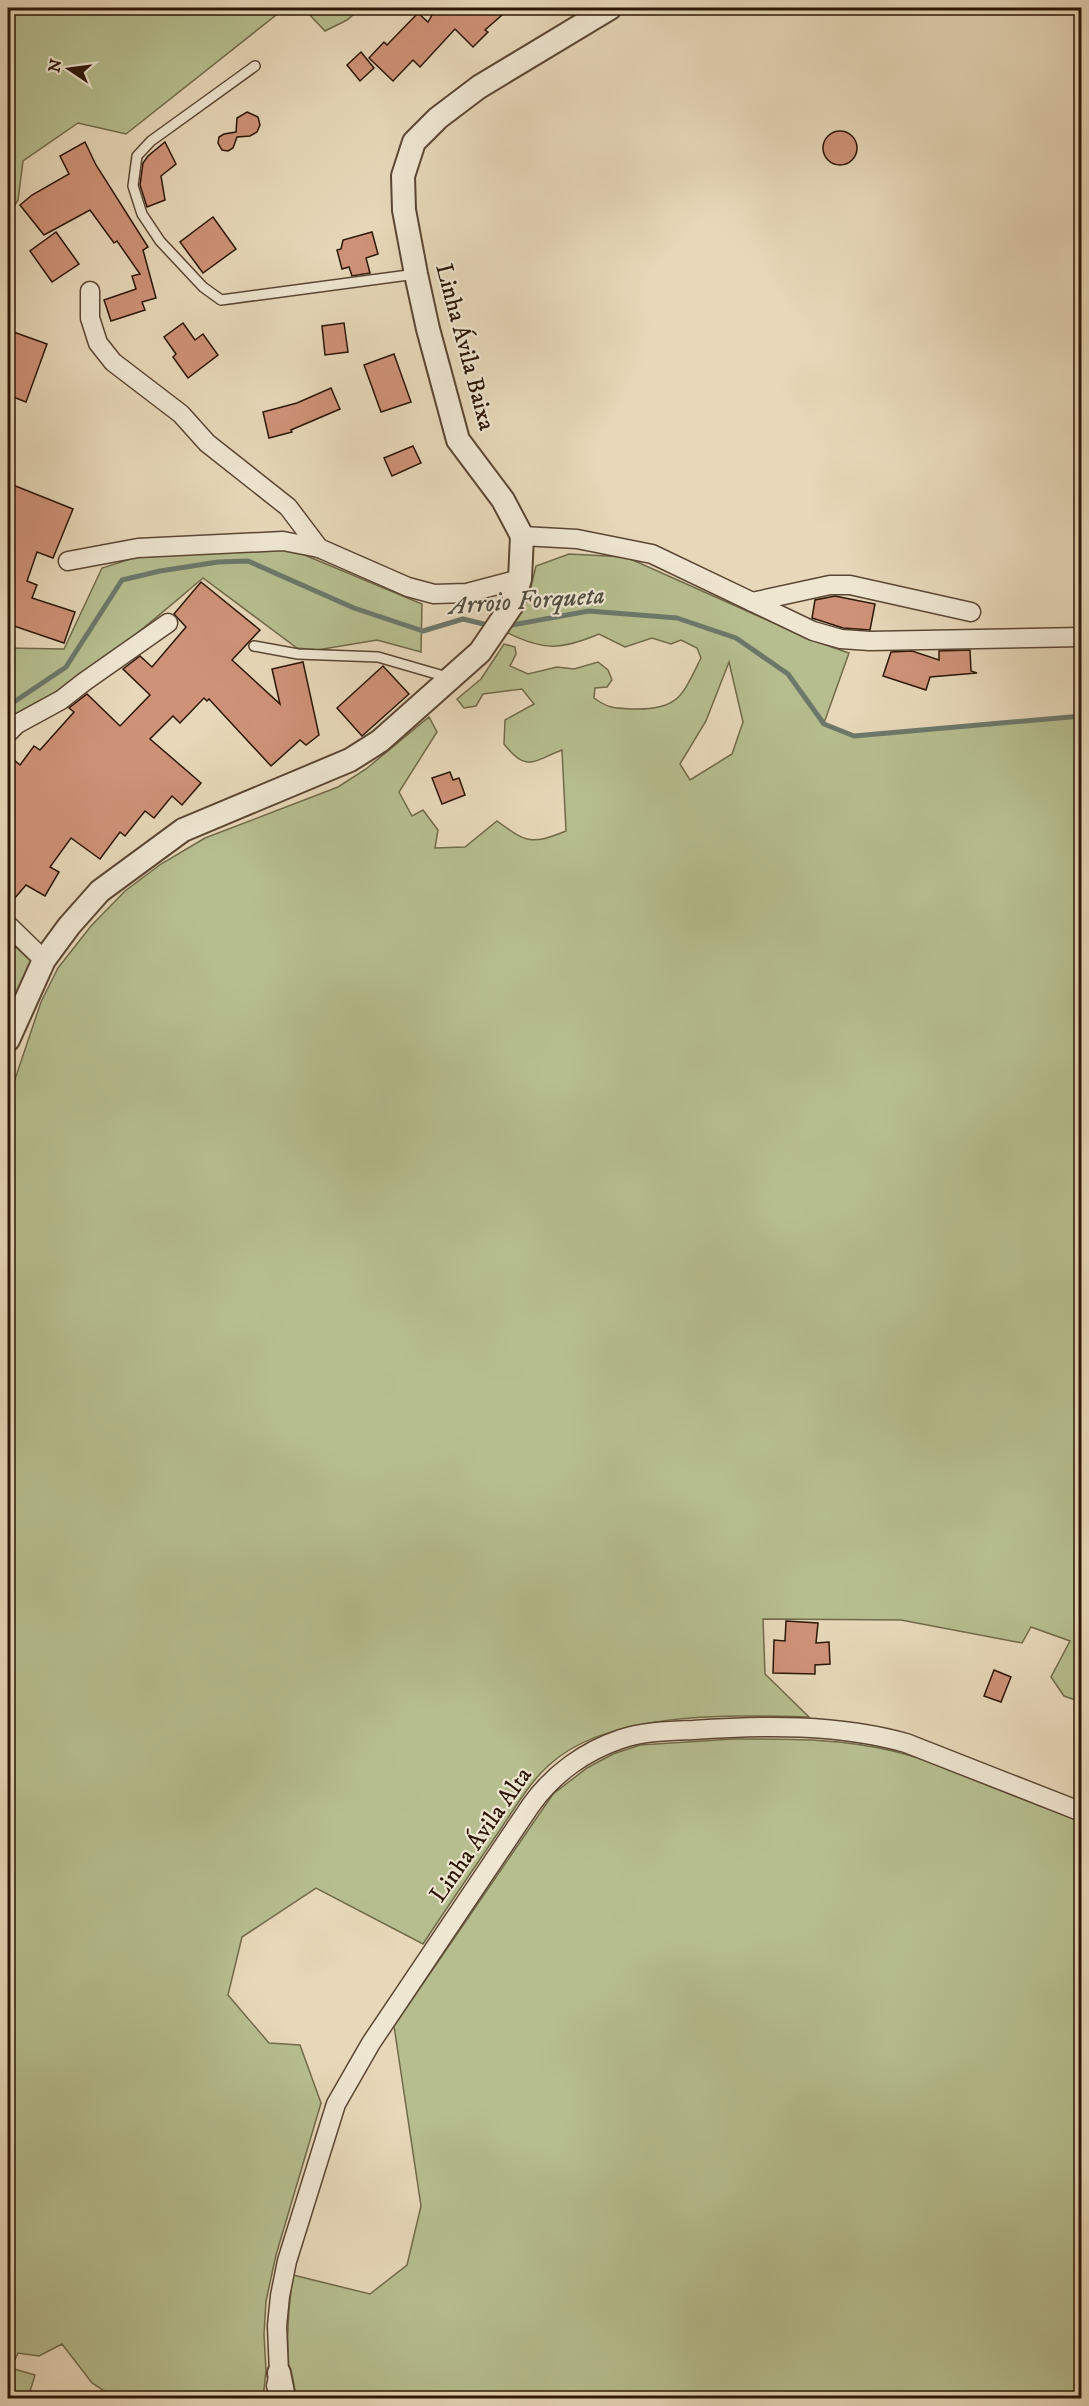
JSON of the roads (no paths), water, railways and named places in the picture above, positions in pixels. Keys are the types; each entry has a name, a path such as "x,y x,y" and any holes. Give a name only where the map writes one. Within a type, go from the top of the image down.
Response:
{"street":[{"name":"Linha Ávila Baixa","path":"522,536 503,500 458,440 428,329 416,274 404,210 403,176 414,142 438,118 479,87 610,8"},
{"path":"90,291 90,318 99,342 113,363 180,414 207,442 288,507 318,548"},
{"path":"8,1040 44,960 69,926 100,891 183,830 350,760 380,741 453,679 480,652 512,605 520,579 522,536 577,539 652,554 813,631 841,639 924,641 1082,637"},
{"path":"68,561 149,547 284,541 318,548 408,586 434,594 466,593 520,579"},
{"path":"752,602 830,585 850,585 971,612"},
{"path":"8,733 17,724 61,700 84,681 168,623"},
{"path":"8,925 44,960"},
{"name":"Linha Ávila Alta","path":"284,2398 279,2373 277,2326 287,2261 336,2104 371,2043 531,1805 545,1786 565,1769 622,1738 645,1733 737,1727 849,1731 878,1735 906,1743 1082,1812"},
{"path":"274,2398 279,2373"}],"lane":[{"path":"255,66 151,141 137,156 132,186 142,214 160,241 203,287 221,300 416,274"},
{"path":"254,646 298,654 378,657 453,679"}],"waterway":[{"name":"Arroio Forqueta","path":"8,706 66,667 122,580 160,571 218,562 248,561 354,608 423,631 463,619 492,626"},
{"name":"Arroio Forqueta","path":"507,626 589,611 677,618 736,638 788,674 824,724 854,736 1082,716"}]}
